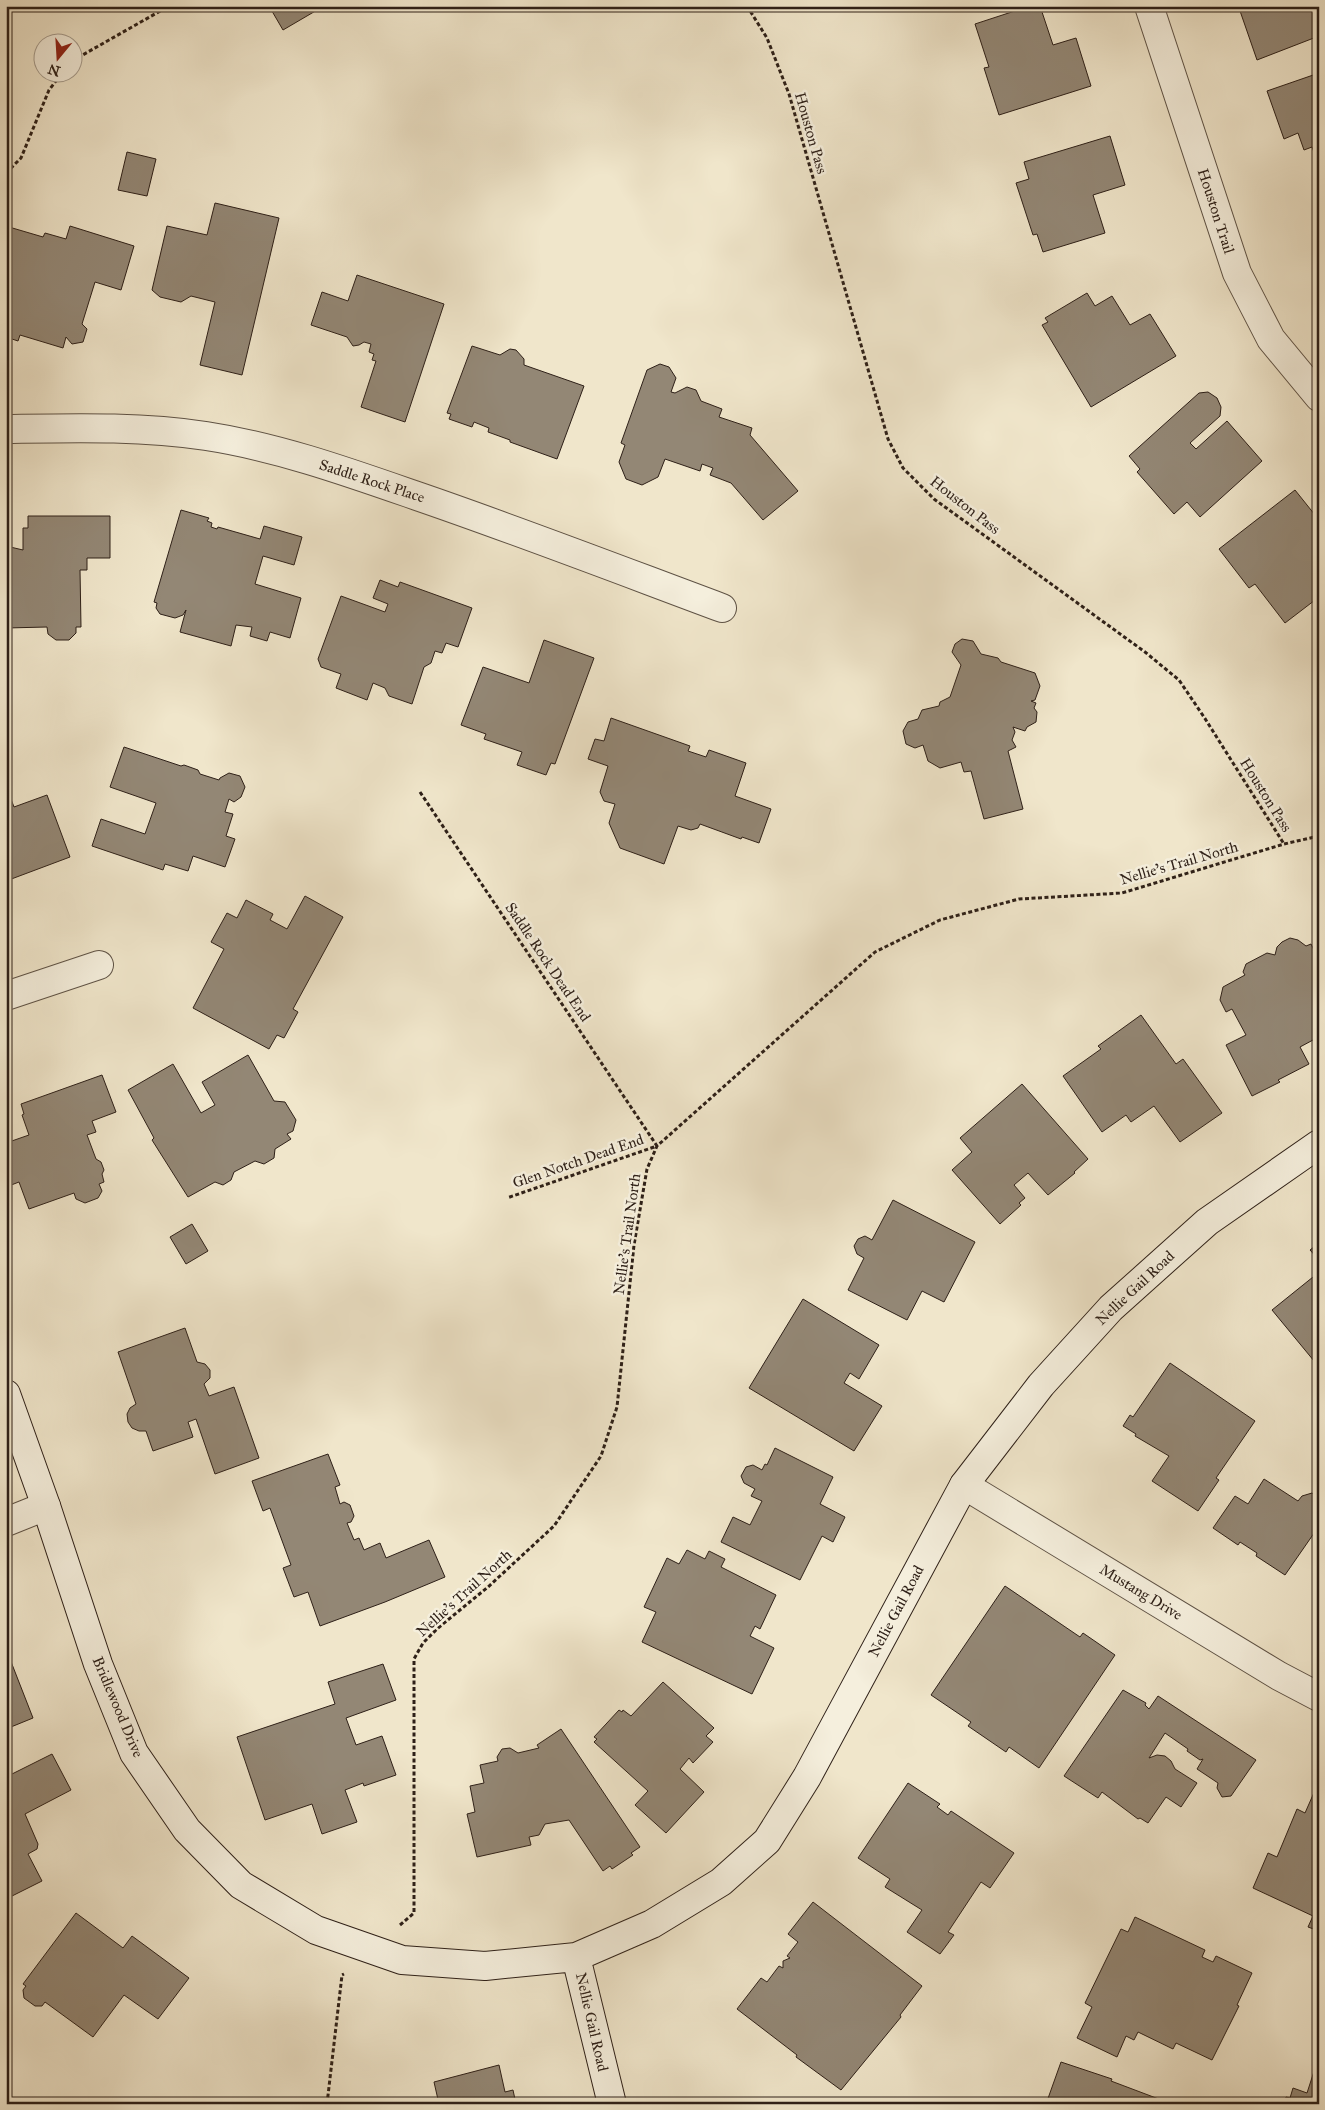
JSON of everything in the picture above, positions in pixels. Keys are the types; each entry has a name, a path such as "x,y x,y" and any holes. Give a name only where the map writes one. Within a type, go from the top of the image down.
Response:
{"street":[{"name":"Houston Trail","path":"1149,6 1236,274 1271,339 1319,397"},
{"name":"Saddle Rock Place","path":"6,430 166,431 208,436 274,451 332,466 481,518 722,608"},
{"path":"6,996 99,965"},
{"name":"Nellie Gail Road","path":"612,2104 576,1957 652,1924 721,1882 767,1841 807,1776 964,1485 1041,1385 1111,1308 1207,1222 1319,1144"},
{"name":"Bridlewood Drive","path":"6,1394 46,1506 98,1664 134,1753 187,1830 241,1885 316,1930 402,1960 486,1966 576,1957"},
{"name":"Mustang Drive","path":"964,1485 1279,1676 1319,1697"},
{"path":"6,1522 46,1506"}],"path":[{"path":"82,55 169,6"},
{"name":"Houston Pass","path":"747,6 767,38 789,94 888,439 903,468 934,500 1145,652 1179,680 1284,844"},
{"path":"6,173 21,158 49,90 55,82"},
{"name":"Saddle Rock Dead End","path":"420,792 657,1146"},
{"name":"Nellie's Trail North","path":"414,1913 414,1659 423,1643 438,1628 488,1587 554,1526 601,1456 618,1407 634,1245 647,1169 657,1146 875,952 940,920 1019,899 1122,893 1284,844 1319,836"},
{"name":"Glen Notch Dead End","path":"507,1198 657,1146"},
{"path":"326,2104 342,1975"}],"building":[{"path":"269,6 324,6 283,30"},
{"path":"1030,6 1040,6 1053,45 1076,38 1091,86 999,115 984,68 989,67 975,24"},
{"path":"1244,6 1319,6 1319,36 1257,60 1239,8"},
{"path":"1319,73 1319,166 1312,147 1304,150 1298,133 1284,139 1267,91"},
{"path":"1110,136 1125,185 1093,195 1105,233 1043,252 1037,234 1033,235 1016,183 1029,179 1024,162"},
{"path":"127,152 156,159 147,196 118,190"},
{"path":"215,203 279,218 242,375 200,365 215,302 191,296 181,302 160,297 152,290 167,226 207,235"},
{"path":"70,226 134,246 121,290 95,282 82,324 87,329 83,342 72,344 66,337 63,348 20,335 18,341 6,337 6,237 9,227 43,237 45,233 66,239"},
{"path":"357,275 444,304 405,422 361,407 376,361 372,360 374,354 369,352 371,344 364,342 353,346 347,337 311,325 322,292 348,301"},
{"path":"1087,293 1095,306 1112,296 1130,325 1150,314 1176,356 1091,407 1042,325 1048,322 1045,318"},
{"path":"472,346 500,355 510,349 516,350 524,359 524,365 584,386 557,459 510,442 510,440 488,432 489,428 474,422 472,427 449,419 451,414 447,413"},
{"path":"660,364 669,367 676,378 671,392 675,393 687,387 696,390 701,401 722,409 719,417 752,428 750,435 798,491 763,520 731,483 710,475 713,468 702,464 700,471 665,459 658,477 642,485 626,479 619,462 625,445 621,443 647,370"},
{"path":"1208,392 1217,398 1221,407 1220,416 1190,443 1196,449 1227,421 1262,461 1200,517 1187,502 1174,514 1137,472 1140,469 1129,456 1199,393"},
{"path":"1295,490 1319,520 1319,597 1285,623 1255,584 1249,588 1219,549"},
{"path":"181,510 209,518 207,521 212,523 211,527 217,529 218,527 260,539 264,526 302,537 294,565 263,556 255,584 301,598 290,638 270,632 267,641 250,636 252,627 236,625 231,646 180,632 186,610 183,615 175,618 160,614 156,608 157,603 154,602"},
{"path":"28,516 110,516 110,558 87,558 87,570 80,570 81,627 76,627 76,633 69,640 56,640 48,634 47,627 6,628 6,546 23,550 23,528 28,528"},
{"path":"380,580 398,587 400,582 472,608 458,647 446,643 442,653 435,651 431,663 424,667 412,704 389,696 385,688 373,683 367,700 336,688 341,674 321,667 318,659 341,596 385,612 388,604 373,598"},
{"path":"962,639 973,641 981,654 998,658 1001,662 1035,673 1040,686 1035,700 1031,701 1036,703 1034,708 1037,712 1036,722 1027,727 1025,731 1013,727 1015,732 1012,740 1016,747 1008,751 1023,809 984,819 971,771 964,772 961,762 940,768 928,761 923,745 915,748 906,744 903,731 908,722 918,719 922,710 939,706 940,702 950,697 961,665 952,652 955,644"},
{"path":"544,640 594,658 555,764 551,763 546,775 517,765 522,752 484,739 486,734 461,725 483,667 529,683"},
{"path":"611,718 690,746 688,751 706,757 709,750 746,763 735,796 771,809 759,843 742,837 741,839 700,824 698,828 691,830 678,826 664,864 620,848 609,823 615,804 604,801 600,792 608,766 588,759 595,739 604,741"},
{"path":"124,747 181,766 184,765 198,770 200,774 219,780 229,773 240,776 245,787 241,797 234,802 229,799 225,812 233,814 226,836 235,839 225,867 193,856 188,871 165,864 163,870 92,846 101,819 145,834 156,803 110,787"},
{"path":"6,786 14,807 47,795 70,857 6,881"},
{"path":"305,896 343,917 293,1009 298,1012 284,1038 277,1035 269,1049 193,1008 224,949 211,942 227,913 237,918 246,900 273,914 270,920 287,929"},
{"path":"1290,938 1298,940 1306,946 1311,944 1319,960 1319,1047 1313,1040 1300,1047 1309,1064 1252,1096 1226,1045 1246,1035 1232,1009 1226,1012 1220,1000 1223,987 1245,975 1243,972 1246,964 1267,953 1275,955 1277,947"},
{"path":"1141,1015 1176,1064 1183,1059 1222,1113 1180,1142 1154,1106 1131,1122 1126,1115 1102,1132 1063,1076 1101,1049 1098,1046"},
{"path":"248,1055 274,1101 285,1102 296,1120 293,1131 287,1134 291,1139 275,1149 274,1158 264,1164 255,1161 234,1172 231,1180 223,1185 215,1182 188,1197 152,1140 154,1138 128,1090 173,1064 201,1113 215,1105 202,1082"},
{"path":"102,1075 116,1112 92,1121 96,1132 87,1135 96,1159 101,1162 104,1170 102,1174 104,1182 99,1184 102,1191 98,1198 85,1203 76,1199 74,1193 29,1209 19,1182 6,1187 6,1143 29,1135 22,1115 24,1114 21,1104"},
{"path":"1022,1084 1088,1159 1075,1173 1048,1195 1028,1173 1014,1185 1025,1198 1019,1203 1021,1205 1000,1224 952,1170 972,1152 960,1138"},
{"path":"893,1200 975,1242 944,1302 922,1291 907,1320 848,1290 864,1258 857,1254 854,1246 858,1239 865,1236 872,1240"},
{"path":"192,1224 208,1251 186,1264 170,1237"},
{"path":"1319,1243 1319,1260 1310,1250"},
{"path":"1313,1277 1317,1282 1319,1281 1319,1367 1272,1310"},
{"path":"803,1299 879,1345 859,1379 850,1373 844,1383 882,1406 854,1451 749,1388"},
{"path":"185,1328 197,1362 205,1364 210,1370 210,1378 204,1384 209,1396 234,1387 259,1458 215,1474 196,1419 188,1422 193,1437 153,1451 146,1431 132,1428 128,1422 127,1414 130,1408 136,1404 118,1352"},
{"path":"1170,1363 1255,1421 1216,1478 1219,1480 1198,1511 1152,1481 1169,1456 1135,1436 1136,1434 1123,1426 1130,1415 1133,1417"},
{"path":"775,1448 833,1477 820,1504 845,1517 833,1542 822,1536 800,1580 721,1542 733,1517 750,1525 762,1501 751,1496 755,1489 744,1483 741,1476 746,1467 753,1465 762,1470 765,1464 767,1465"},
{"path":"328,1454 340,1485 335,1487 340,1504 344,1502 350,1505 354,1516 351,1522 347,1523 354,1540 359,1538 364,1550 380,1543 386,1558 429,1540 445,1577 320,1626 308,1592 294,1597 283,1568 291,1565 270,1508 263,1511 252,1481"},
{"path":"1264,1479 1298,1501 1302,1496 1312,1493 1319,1498 1319,1526 1285,1575 1256,1556 1257,1553 1240,1542 1238,1545 1213,1528 1235,1496 1248,1504"},
{"path":"687,1550 705,1559 709,1551 725,1559 721,1567 776,1595 760,1629 755,1626 750,1636 774,1648 752,1694 642,1642 656,1612 644,1607 667,1558 679,1564"},
{"path":"1005,1586 1080,1637 1083,1633 1115,1655 1039,1768 1009,1747 1006,1752 968,1726 971,1722 931,1695"},
{"path":"8,1654 33,1718 6,1729 6,1655"},
{"path":"383,1664 396,1700 346,1718 356,1745 382,1736 396,1775 364,1786 363,1783 345,1790 357,1822 322,1834 312,1804 265,1820 237,1737 335,1704 328,1682"},
{"path":"663,1682 714,1728 706,1736 713,1742 693,1763 689,1758 680,1769 704,1792 666,1833 635,1805 648,1791 594,1742 597,1739 594,1737 619,1710 622,1712 623,1710 631,1716"},
{"path":"1123,1690 1146,1703 1145,1705 1149,1709 1158,1696 1256,1760 1231,1796 1222,1797 1217,1788 1218,1783 1197,1769 1203,1759 1200,1760 1165,1733 1149,1758 1157,1755 1165,1756 1171,1761 1175,1769 1197,1783 1181,1807 1166,1797 1148,1823 1140,1818 1138,1819 1102,1792 1098,1798 1064,1776"},
{"path":"561,1729 640,1847 631,1853 633,1855 612,1869 610,1866 603,1871 569,1820 545,1824 539,1835 529,1837 531,1845 477,1857 467,1814 475,1812 470,1786 484,1783 480,1765 498,1761 497,1757 502,1749 510,1748 518,1753 539,1748 537,1745"},
{"path":"52,1754 71,1790 25,1814 38,1844 37,1849 28,1854 42,1881 6,1899 6,1777"},
{"path":"908,1783 940,1804 937,1807 948,1815 951,1811 1014,1853 990,1888 981,1882 948,1932 954,1935 940,1954 907,1932 922,1910 885,1887 890,1879 858,1858"},
{"path":"1316,1788 1319,1789 1319,1931 1308,1927 1313,1916 1253,1888 1268,1853 1277,1857 1297,1809 1305,1813"},
{"path":"813,1902 922,1986 900,2015 901,2017 841,2090 796,2057 797,2055 737,2009 761,1978 767,1982 779,1966 783,1968 783,1961 790,1958 787,1956 798,1942 788,1934"},
{"path":"76,1913 123,1948 132,1936 189,1978 158,2019 124,1995 93,2037 45,2002 42,2006 35,2006 24,1998 23,1990 26,1986 23,1984"},
{"path":"1135,1917 1205,1950 1202,1957 1213,1962 1216,1956 1252,1973 1237,2005 1239,2006 1212,2060 1176,2043 1173,2049 1138,2032 1134,2040 1126,2036 1117,2057 1077,2038 1092,2007 1085,2003 1121,1929 1128,1932"},
{"path":"1061,2062 1112,2079 1111,2081 1172,2104 1046,2104"},
{"path":"1317,2062 1319,2063 1319,2104 1284,2104 1286,2097 1290,2098 1293,2088 1307,2093"},
{"path":"499,2065 505,2092 513,2090 516,2104 439,2104 434,2082"}]}
